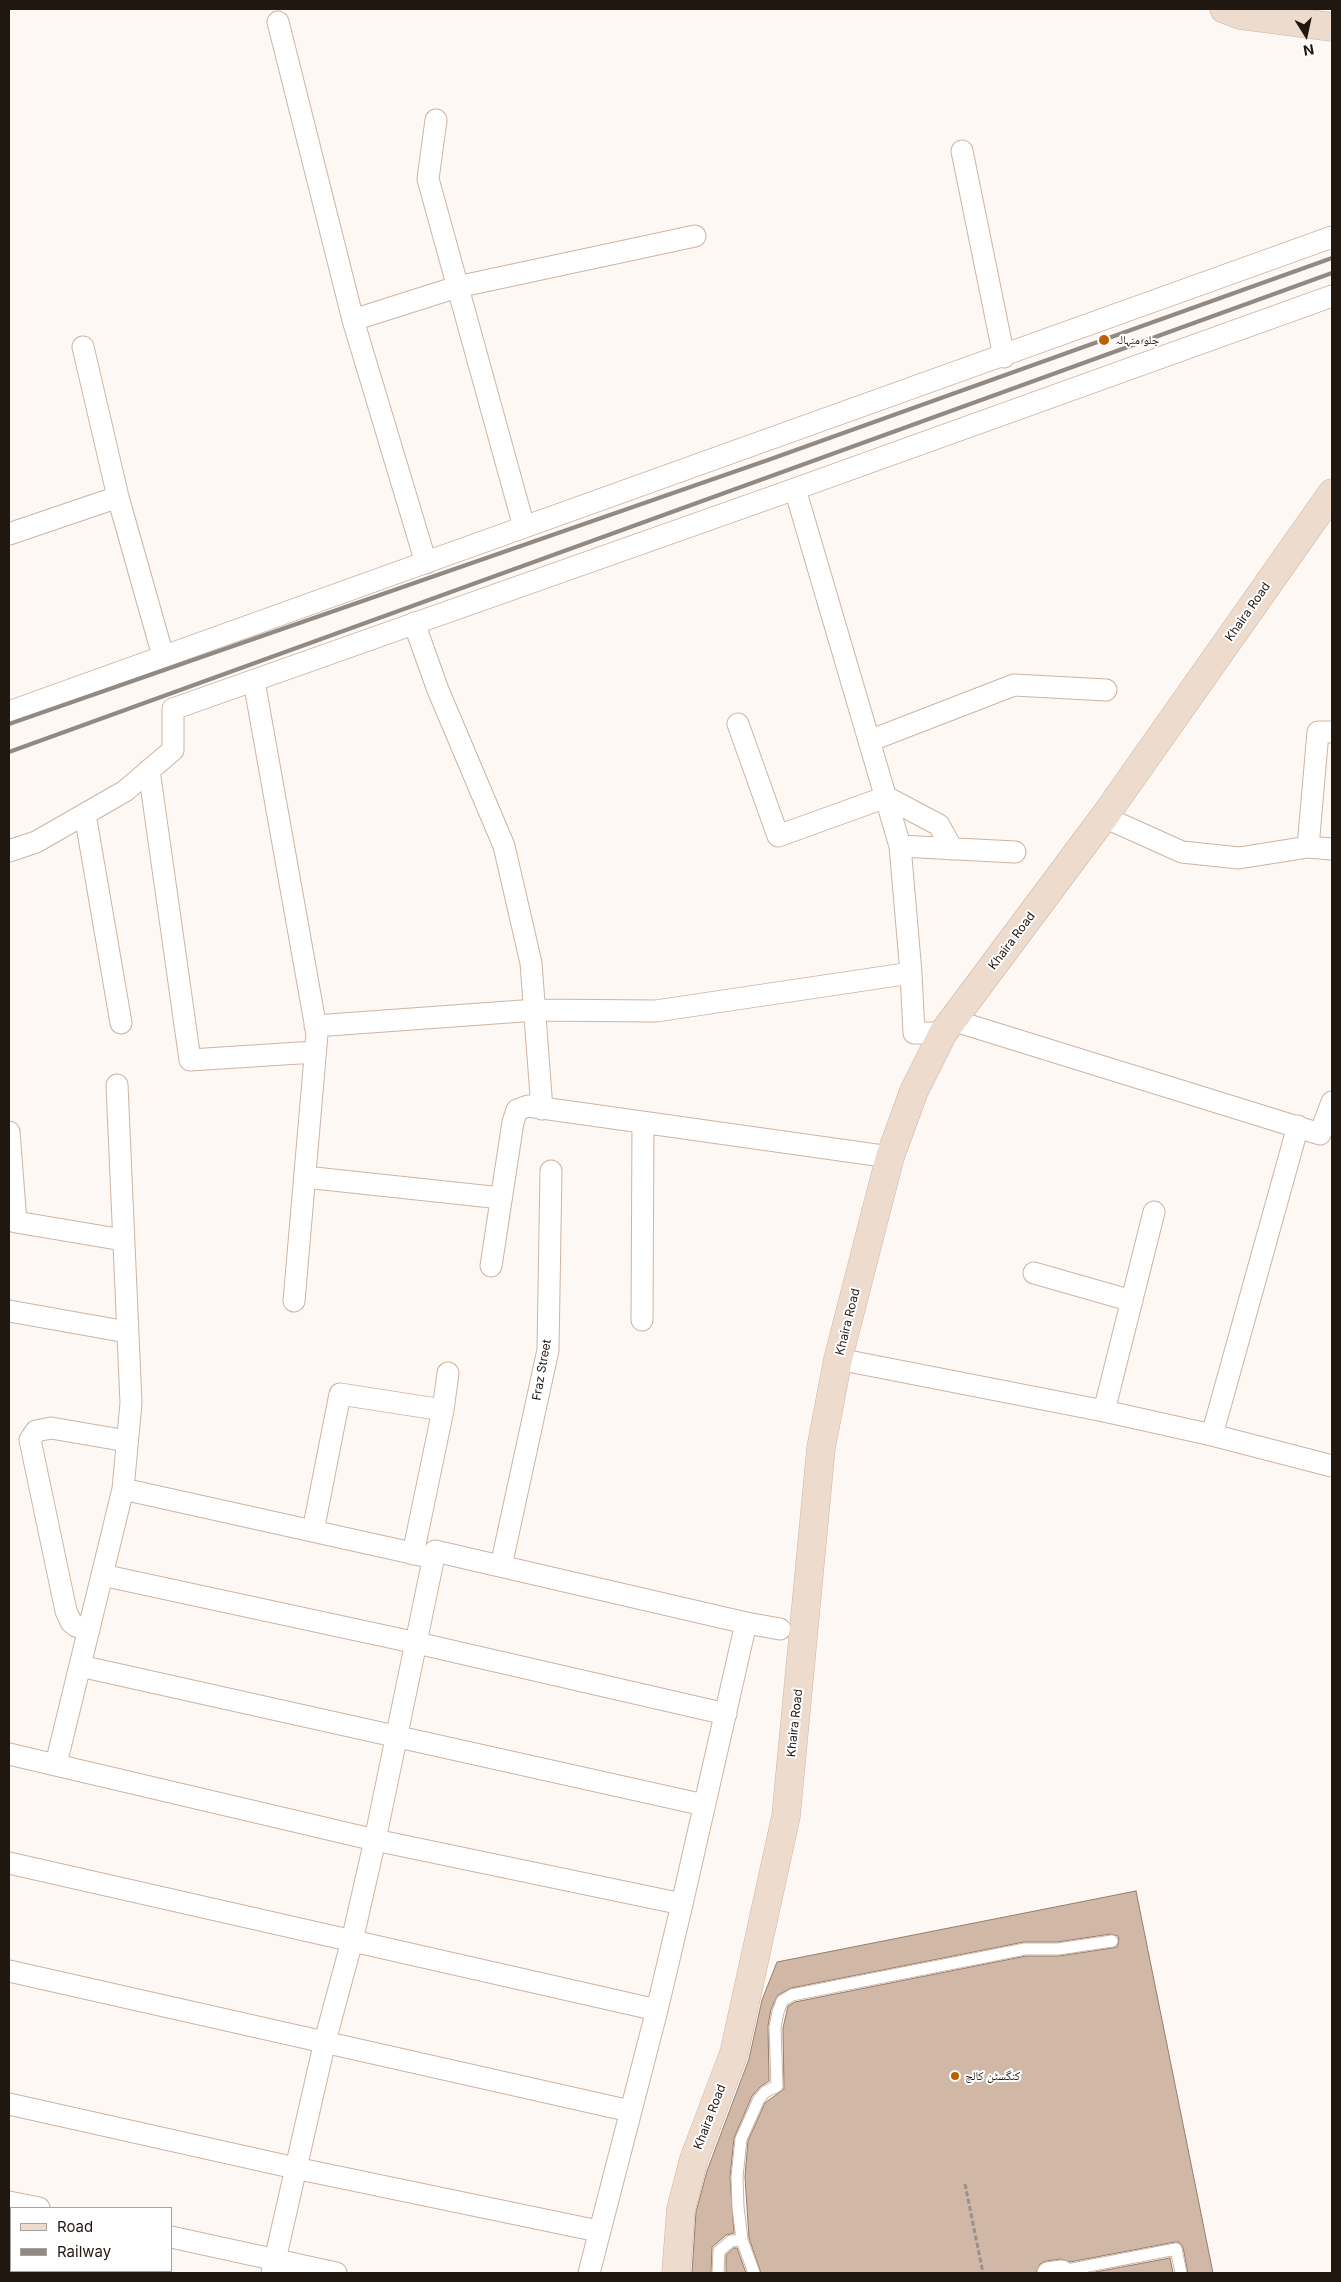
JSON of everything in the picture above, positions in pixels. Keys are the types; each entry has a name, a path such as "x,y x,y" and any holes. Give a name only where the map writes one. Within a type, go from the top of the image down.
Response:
{"street":[{"path":"1224,9 1240,15 1332,27"},
{"path":"278,22 353,320 426,563"},
{"path":"436,120 428,179 524,527"},
{"path":"962,151 1004,356"},
{"path":"353,320 457,287 695,236"},
{"path":"9,712 1332,237"},
{"path":"9,851 36,842 125,792 173,750 173,709 795,489 1332,296"},
{"path":"83,347 118,497 162,656"},
{"path":"795,489 900,846 911,972 914,1034 947,1027 1298,1126 1320,1134 1332,1101"},
{"name":"Khaira Road","path":"676,2273 681,2210 694,2159 734,2053 786,1816 821,1448 838,1359 890,1156 914,1091 947,1027 1104,817 1332,493"},
{"path":"9,534 118,497"},
{"path":"414,623 438,690 504,846 531,963 542,1109"},
{"path":"254,681 315,1026 315,1052 294,1301"},
{"path":"869,741 1014,685 1106,690"},
{"path":"738,724 778,836 886,797 939,825 952,849"},
{"path":"1308,847 1318,732 1332,732"},
{"path":"149,770 190,1060 315,1052"},
{"path":"85,814 121,1023"},
{"path":"1104,817 1182,852 1239,858 1308,847 1332,849"},
{"path":"900,846 1015,852"},
{"path":"315,1026 536,1010 656,1011 911,972"},
{"path":"56,1764 123,1489 131,1403 117,1085"},
{"path":"492,1266 512,1122 517,1110 528,1106 890,1156"},
{"path":"642,1320 643,1122"},
{"path":"1212,1435 1298,1126"},
{"path":"9,1132 12,1221 123,1240"},
{"name":"Fraz Street","path":"501,1566 548,1350 551,1171"},
{"path":"305,1177 501,1198"},
{"path":"1104,1411 1154,1212"},
{"path":"1034,1273 1132,1301"},
{"path":"9,1311 127,1332"},
{"path":"838,1359 1104,1411 1212,1435 1332,1466"},
{"path":"274,2266 325,2041 352,1942 376,1840 417,1643 423,1556 448,1374"},
{"path":"312,1531 340,1394 443,1410"},
{"path":"89,1630 71,1622 66,1611 30,1440 36,1431 51,1428 127,1441"},
{"path":"123,1489 423,1556 435,1551 780,1629"},
{"path":"102,1576 417,1643 726,1714"},
{"path":"589,2273 598,2231 657,2010 746,1622"},
{"path":"80,1666 704,1805"},
{"path":"9,1754 376,1840 682,1904"},
{"path":"9,1863 657,2010"},
{"path":"9,1971 630,2111"},
{"path":"9,2104 295,2168 598,2231"},
{"path":"9,2202 34,2207"},
{"path":"172,2237 274,2266 336,2273"}],"lane":[{"path":"754,2273 742,2240 738,2207 737,2178 741,2139 759,2099 765,2092 777,2086 775,2027 782,2002 792,1995 1025,1949 1058,1949 1112,1941"},
{"path":"718,2273 719,2251 731,2241 742,2240"},
{"path":"1055,2272 1176,2250 1181,2273"}],"path":[{"path":"965,2184 983,2273"}],"building":[{"name":"کنگسٹن کالج","path":"1136,1891 1213,2273 1188,2273 1183,2247 1179,2242 1175,2242 1070,2262 1061,2259 1046,2261 1040,2264 1036,2273 761,2273 749,2238 745,2177 748,2141 765,2103 784,2089 783,2028 788,2006 795,2002 1026,1956 1059,1956 1117,1947 1118,1936 1111,1934 1057,1942 1024,1942 791,1988 778,1995 771,2009 768,2026 769,2081 752,2096 734,2138 730,2177 734,2233 726,2235 712,2247 711,2273 692,2273 696,2212 707,2171 749,2059 762,2000 777,1962"},
{"path":"734,2248 737,2248 746,2273 726,2273 726,2255"},
{"path":"1170,2258 1173,2273 1090,2273"}],"railway":[{"path":"9,724 768,460 1332,258"},
{"path":"9,752 1332,273"}],"place":[{"name":"جلو منہالہ","path":"1104,340"},
{"name":"کنگسٹن کالج","path":"955,2076"}]}
